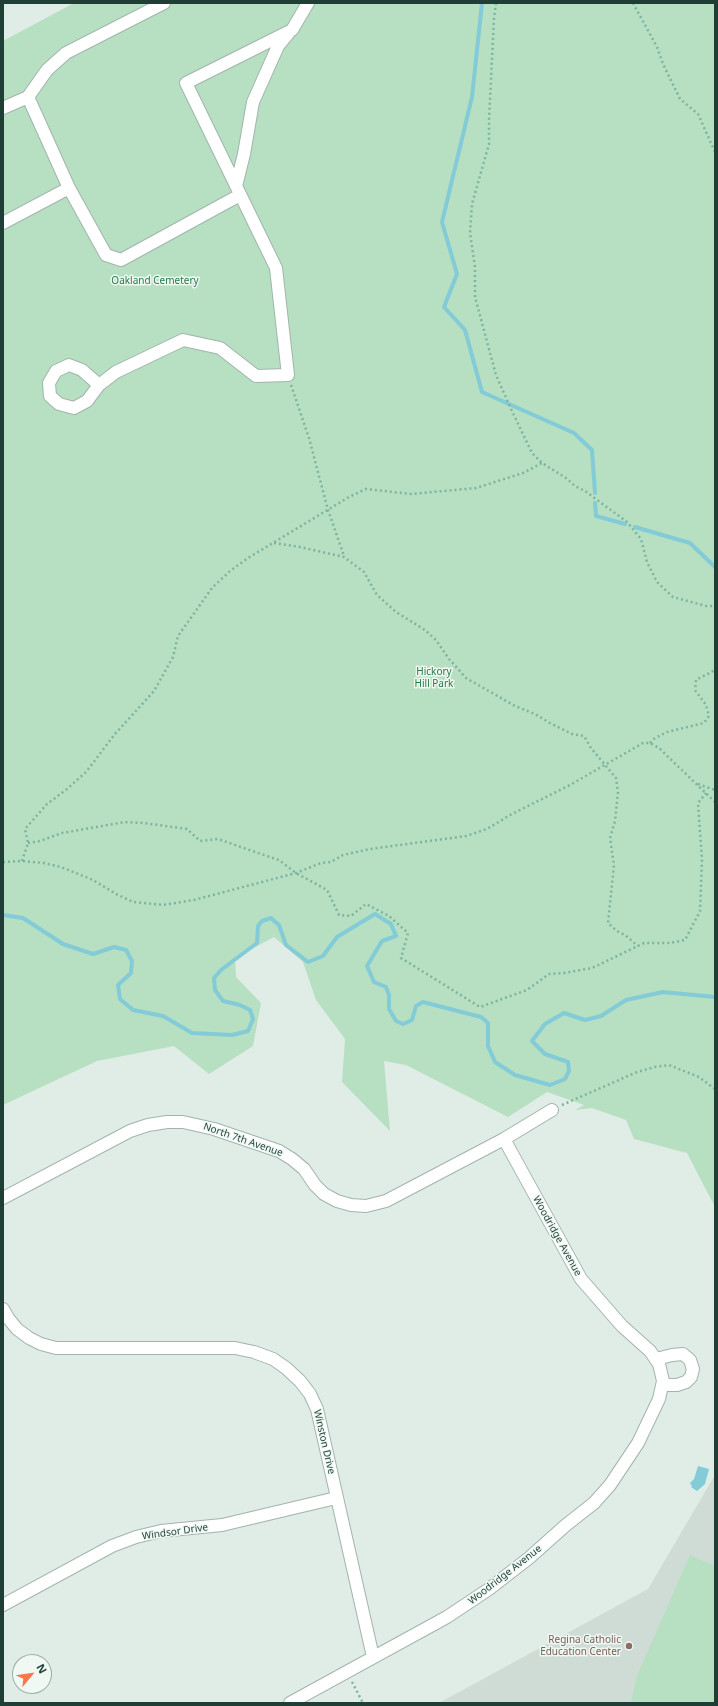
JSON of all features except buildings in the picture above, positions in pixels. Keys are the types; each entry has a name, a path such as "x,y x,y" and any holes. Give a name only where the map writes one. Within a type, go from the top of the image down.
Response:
{"street":[{"path":"3,108 28,97 47,70 66,53 164,3"},
{"path":"28,97 70,188 106,255 121,260 238,190 253,102 278,46 292,30 308,3"},
{"path":"99,385 116,372 183,340 220,348 256,376 288,375 276,268 186,83 292,30"},
{"path":"3,222 70,188"},
{"name":"North 7th Avenue","path":"3,1198 130,1131 148,1125 167,1122 199,1124 279,1151 304,1169 315,1185 324,1194 337,1201 351,1205 366,1206 386,1201 504,1139 552,1110"},
{"name":"Woodridge Avenue","path":"290,1703 448,1617 489,1589 529,1558 566,1525 594,1503 610,1485 638,1443 659,1399 663,1381 659,1364 650,1351 617,1321 580,1279 504,1139"},
{"name":"Winston Drive","path":"3,1309 17,1329 29,1338 56,1348 235,1348 254,1352 273,1359 286,1368 300,1381 310,1394 317,1409 373,1657"},
{"path":"656,1359 683,1354 690,1360 693,1369 691,1377 686,1382 677,1385 662,1385"},
{"name":"Windsor Drive","path":"3,1605 112,1546 136,1537 161,1531 222,1525 336,1498"}],"path":[{"path":"496,3 494,18 489,144 472,204 470,234 476,267 475,297 496,375 532,453 542,463 566,478 575,486 585,491 627,522 641,539 647,562 657,582 673,597 706,606 715,606"},
{"path":"633,3 657,48 680,99 698,114 715,152"},
{"path":"288,375 308,438 328,510 344,557"},
{"path":"22,861 28,843 25,829 36,815 86,772 115,734 154,691 173,657 178,636 212,588 248,558 349,497 366,489 411,494 476,488 523,473 542,463"},
{"path":"274,543 344,557 364,572 377,595 396,612 425,630 436,640 449,659 466,678 516,706 535,714 572,734 584,736 604,765 616,778 618,792 615,821 610,838 614,865 608,923 638,946"},
{"path":"650,743 655,738 667,732 704,723 709,716 706,705 695,690 696,680 715,670"},
{"path":"3,862 22,861 61,867 93,880 133,902 163,906 194,900 296,873 315,865 331,862 343,855 370,849 466,836 487,829 510,815 570,785 643,743 650,743 659,748 715,802"},
{"path":"698,784 715,790"},
{"path":"28,843 62,834 124,822 144,823 187,829 200,841 218,838 280,860 296,873 327,890 339,915 351,916 366,904 389,916 408,933 401,958 480,1007 527,990 549,974 592,968 644,943 670,944 685,940 700,911 702,860 698,803 706,793"},
{"path":"552,1110 637,1072 655,1066 668,1065 699,1077 715,1089"},
{"path":"347,1672 363,1703"}],"shaded area":[{"name":"Regina Catholic Education Center","path":"715,1475 715,1703 439,1703 648,1589"}],"green space":[{"name":"Hickory Hill Park","path":"74,3 715,3 715,1207 687,1153 634,1139 626,1120 592,1108 575,1110 584,1105 547,1092 508,1117 406,1065 384,1061 390,1131 342,1082 345,1039 316,1000 303,962 274,937 235,958 236,977 261,1003 253,1046 209,1074 174,1046 97,1061 3,1105 3,41"},
{"path":"690,1555 715,1566 715,1703 631,1703 637,1676"}],"water":[{"path":"698,1466 709,1469 705,1484 697,1491 691,1487 692,1486 690,1483 694,1479"}],"waterway":[{"path":"482,3 472,97 442,222 457,274 444,307 465,330 482,392 574,433 592,450 595,493"},
{"path":"595,503 596,516 625,524"},
{"path":"635,527 690,543 715,567"},
{"path":"3,915 23,918 63,944 93,954 114,947 126,950 132,961 131,973 118,985 120,999 133,1010 163,1016 192,1033 232,1035 248,1031 253,1019 250,1010 240,1005 223,1001 215,990 214,978 221,970 257,943 258,926 262,921 271,918 279,925 286,945 308,962 323,956 337,937 375,914 391,924 396,936 382,941 367,966 374,982 386,987 389,995 389,1009 396,1021 403,1024 412,1020 416,1006 423,1002 481,1017 488,1023 488,1046 495,1062 515,1075 550,1085 565,1079 569,1071 568,1062 545,1054 532,1041 545,1024 564,1013 585,1020 601,1016 626,1000 663,992 715,997"}],"place":[{"name":"Regina Catholic Education Center","path":"629,1646"}],"park label":[{"name":"Oakland Cemetery","path":"155,281"}]}
